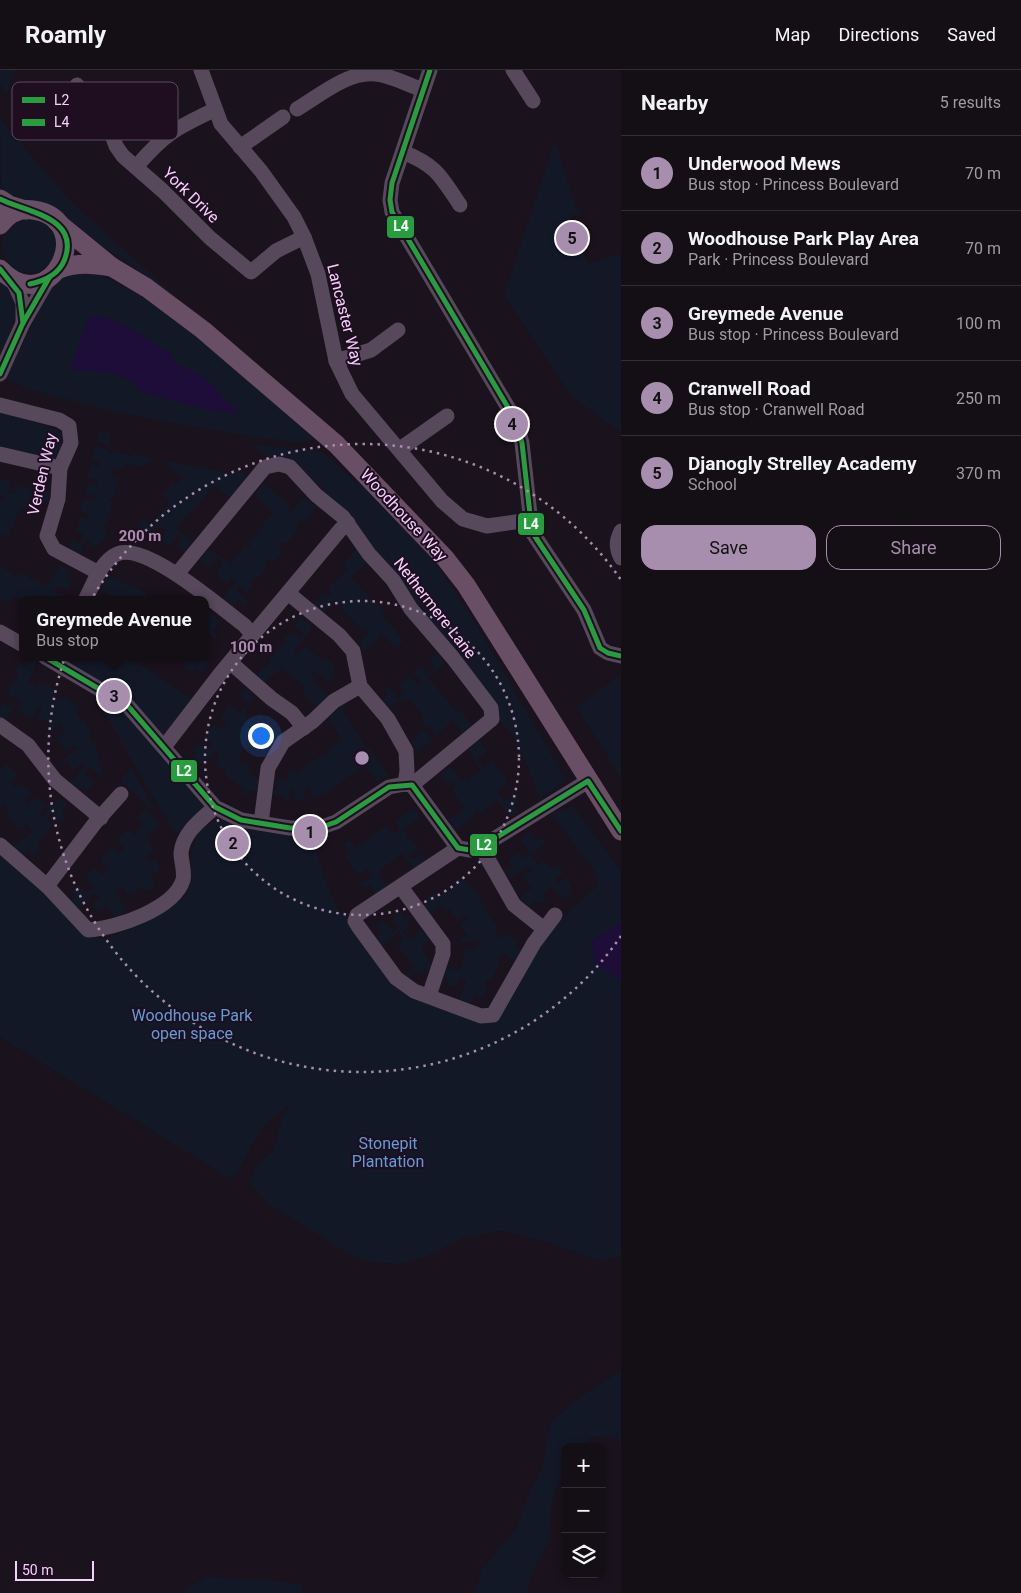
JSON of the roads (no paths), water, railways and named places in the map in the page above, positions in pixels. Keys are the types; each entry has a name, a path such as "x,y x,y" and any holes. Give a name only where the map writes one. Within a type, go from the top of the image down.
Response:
{"main road":[{"path":"0,199 9,205 26,210"},
{"path":"0,225 9,216 26,210"},
{"name":"Woodhouse Way","path":"26,210 40,211 57,222 112,268 148,288 202,330 336,444 445,558 466,585 621,831"},
{"path":"54,273 66,252 66,242 57,222"},
{"name":"Woodhouse Way","path":"5,275 30,284 73,264 91,264 112,268"}],"street":[{"name":"Lancaster Way","path":"200,70 210,91 214,110 221,124 277,194 304,237 318,274 336,360 352,394 442,501 463,519 487,526 529,520"},
{"path":"430,70 392,183 390,200 392,212 516,420 522,443 529,520 536,540 584,610 600,648 608,653 621,656"},
{"path":"513,70 533,101"},
{"path":"298,109 342,82 375,72 423,90"},
{"path":"178,128 214,110"},
{"path":"240,146 283,117"},
{"name":"York Drive","path":"114,140 123,156 210,238 251,272 276,252 304,237"},
{"path":"136,167 161,140"},
{"path":"402,152 424,160 439,172 460,205"},
{"path":"0,374 23,323 54,273"},
{"path":"5,275 23,303 23,323"},
{"path":"336,360 371,350 398,330"},
{"name":"Verden Way","path":"0,405 66,423 71,432 71,443 60,468 58,499 47,531 48,542 54,549 99,573"},
{"path":"400,449 447,416"},
{"path":"0,454 60,468"},
{"name":"Nethermere Lane","path":"178,574 265,467 279,464 290,467 316,495 348,523 369,554 393,580 412,609 491,708 492,719 477,733 408,784"},
{"path":"164,747 252,634 348,523"},
{"path":"621,531 617,539 616,548 621,558"},
{"path":"86,596 106,562 118,553 125,552 135,553 158,563 178,574 206,596"},
{"path":"288,593 340,635 353,652 360,686 388,719 406,751 408,784 458,848 470,850 481,847 588,781"},
{"path":"209,598 244,625 252,634"},
{"path":"1,637 19,644"},
{"path":"54,661 128,706 216,807 241,820 290,828 319,828 336,822 389,787 408,784"},
{"path":"230,662 272,699 288,709 304,728"},
{"path":"261,823 268,768 283,742 304,728 334,701 360,686"},
{"path":"0,725 28,745 55,780 101,818"},
{"path":"47,886 122,794"},
{"path":"0,845 47,886 88,930 104,930 137,918 176,892 183,878 181,852 186,838 194,826 216,807"},
{"path":"481,847 514,905 544,929"},
{"path":"458,848 364,910 357,915 354,921 396,978 414,991 481,1016 493,1015 544,929 555,915"},
{"path":"401,887 443,944 443,954 429,996"}],"place":[{"name":"Djanogly Strelley Academy","path":"572,238"},
{"name":"Cranwell Road","path":"512,424"},
{"name":"Greymede Avenue","path":"114,696"},
{"name":"Underwood Mews","path":"310,832"},
{"name":"Woodhouse Park Play Area","path":"233,843"}],"park label":[{"name":"Woodhouse Park open space","path":"192,1024"},
{"name":"Stonepit Plantation","path":"388,1152"}]}
